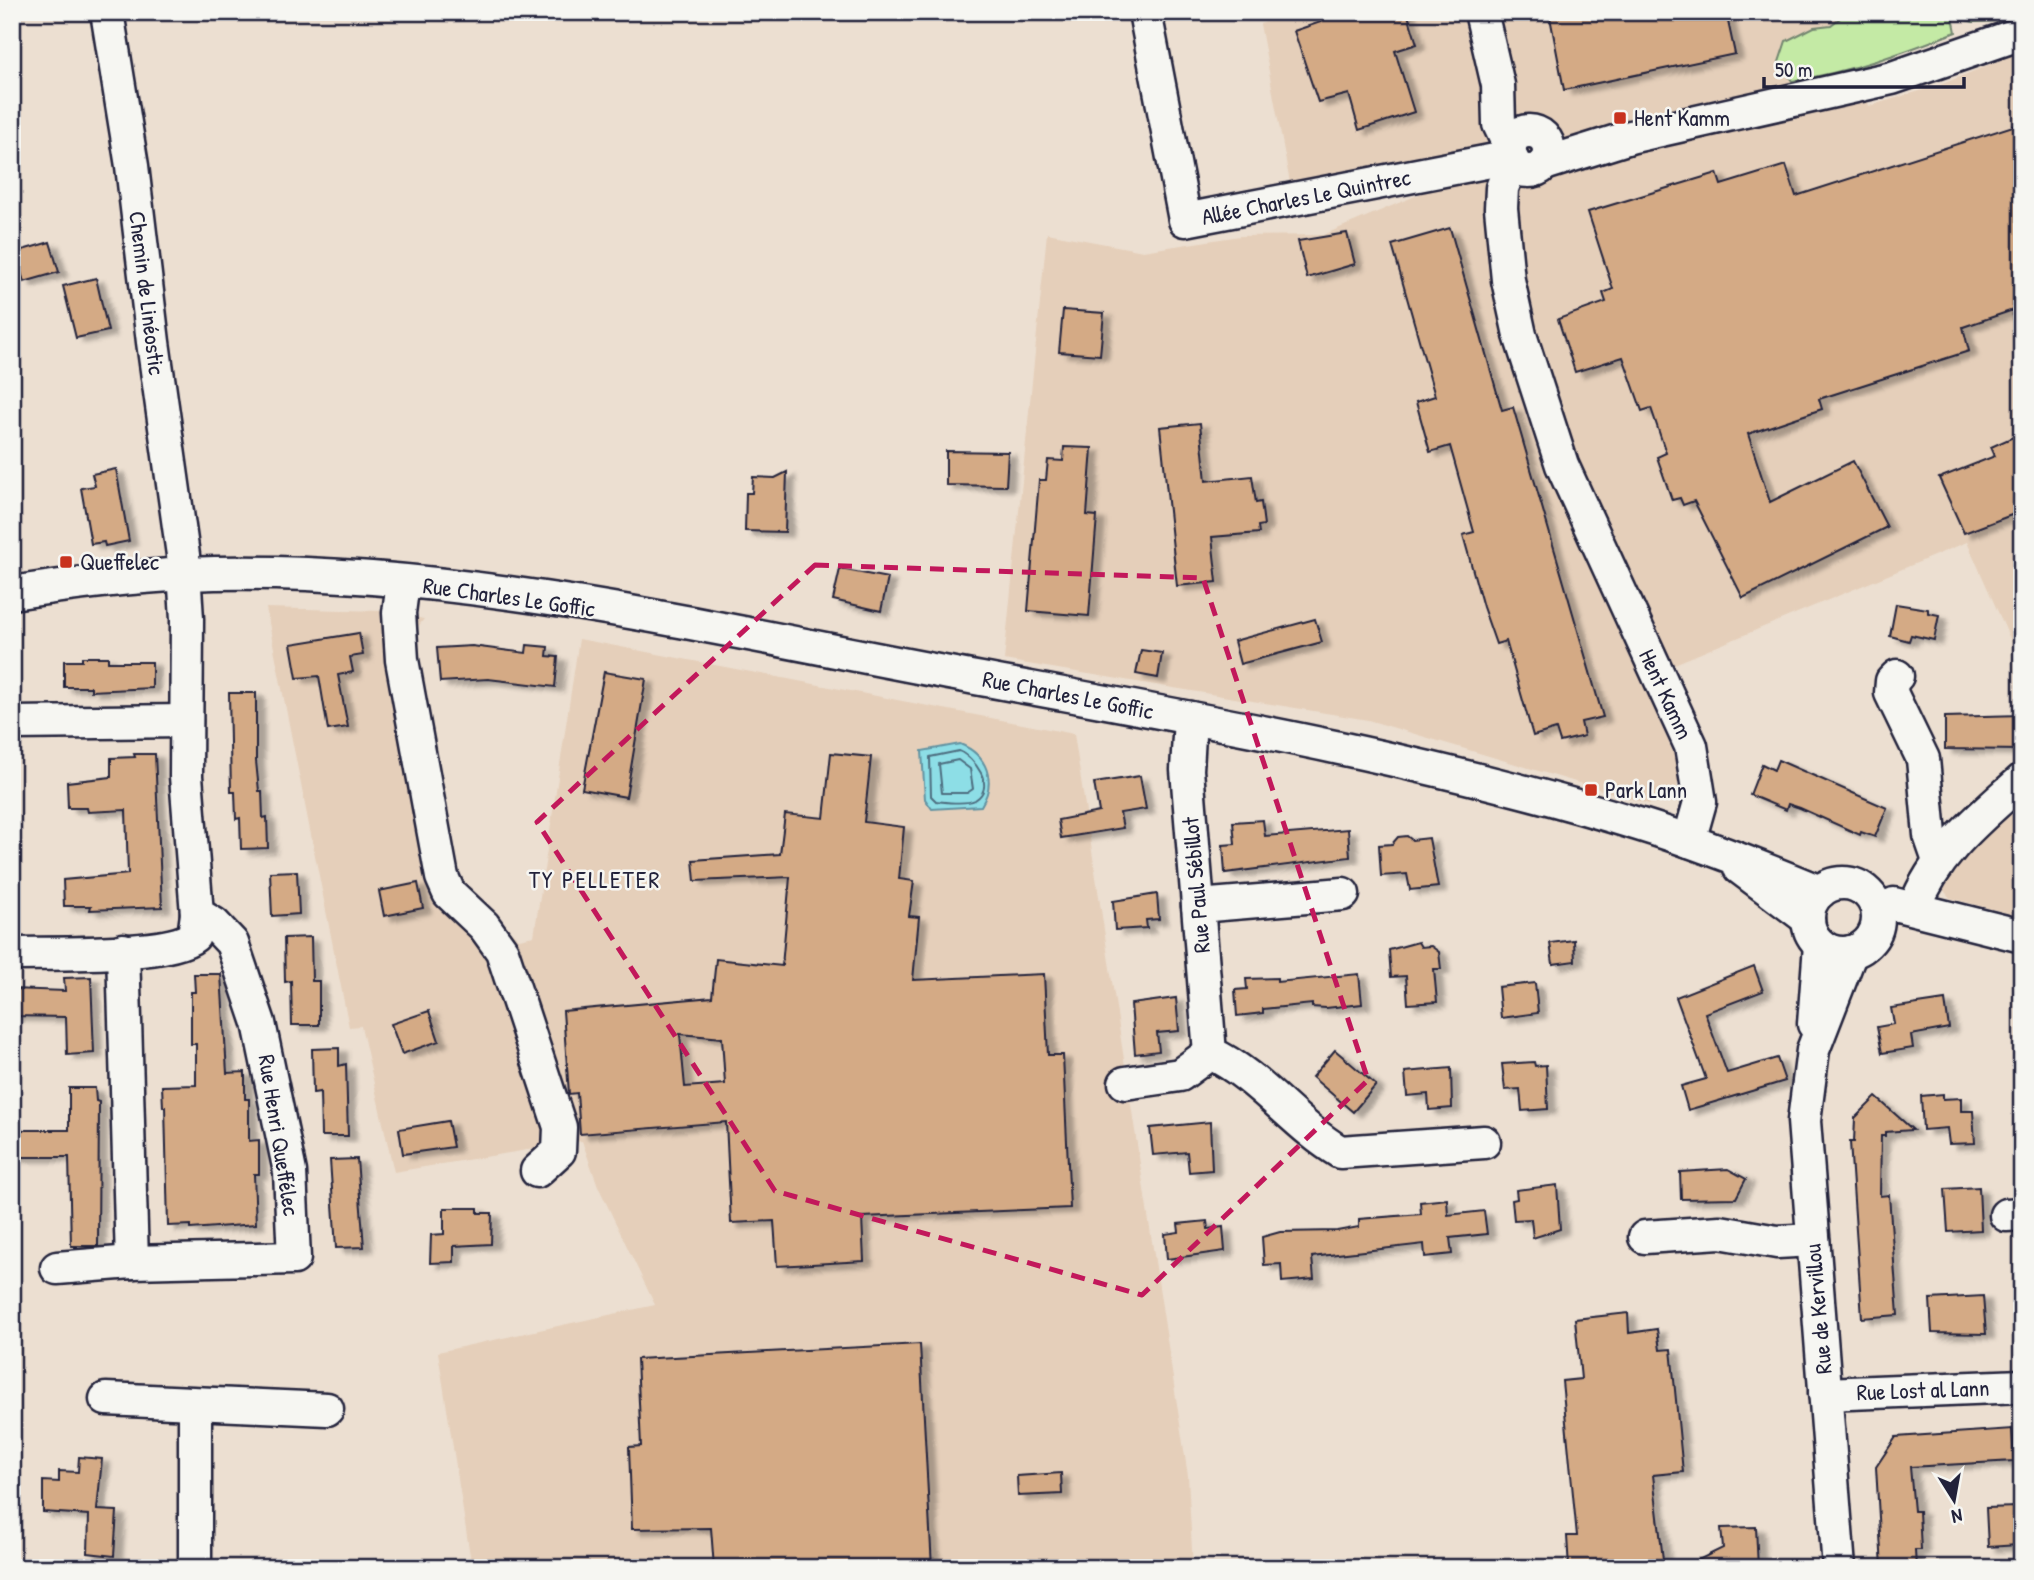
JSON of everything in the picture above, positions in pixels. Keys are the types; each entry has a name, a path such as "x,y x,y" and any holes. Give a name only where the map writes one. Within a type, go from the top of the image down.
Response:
{"street":[{"name":"Chemin de Linéostic","path":"107,12 132,166 185,574"},
{"name":"Allée Charles Le Quintrec","path":"1145,12 1185,220 1528,152"},
{"path":"1481,12 1498,85 1499,124 1528,152 1630,137 1892,78 2022,33"},
{"name":"Hent Kamm","path":"1528,152 1502,188 1505,257 1512,302 1549,430 1589,527 1691,746 1699,780 1700,802 1689,841"},
{"name":"Rue Charles Le Goffic","path":"12,593 185,574 305,575 403,582 593,608 1190,718 1404,762 1602,814 1723,853 1781,902 1816,919"},
{"path":"12,954 123,950 186,942 197,929 187,786 185,574"},
{"name":"Rue Charles Le Goffic","path":"403,582 399,613 402,660 442,877 449,892 484,926 502,951 560,1127 559,1151 537,1171"},
{"path":"1897,676 1892,681 1891,693 1923,759 1930,835 1939,861"},
{"name":"Rue Paul Sébillot","path":"1190,718 1186,762 1210,1053"},
{"path":"12,723 186,721"},
{"path":"1915,907 1939,861 1956,839 2022,780"},
{"path":"1844,884 1861,888 1874,911 1868,942 1851,952 1839,953 1816,919 1844,884"},
{"path":"1198,906 1343,894"},
{"path":"1874,911 1915,907 2022,936"},
{"path":"1874,911 2022,955"},
{"name":"Rue Henri Queffélec","path":"57,1268 132,1262 294,1258 290,1172 259,1023 232,943 214,924 197,914"},
{"name":"Rue de Kervillou","path":"1816,919 1813,1050 1804,1108 1804,1139 1839,1568"},
{"path":"123,950 132,1262"},
{"name":"Rue de Kervillou","path":"1813,1050 1851,952"},
{"path":"1125,1083 1180,1075 1210,1053 1238,1069 1323,1142 1340,1152 1484,1142"},
{"path":"1645,1237 1720,1232 1777,1242 1813,1240"},
{"name":"Rue Lost al Lann","path":"1825,1394 2022,1387"},
{"path":"106,1399 327,1409"},
{"path":"195,1404 195,1568"}],"highlighted area":[{"path":"815,565 1203,578 1368,1080 1142,1295 775,1191 537,822"}],"shaded area":[{"path":"1299,12 1843,12 1869,106 1940,85 2022,51 2022,666 1967,542 1641,678 1682,773 1675,791 1666,800 1649,804 1368,720 1004,660 1047,233 1143,251 1240,236 1323,235 1453,180 1291,188 1260,24"},
{"path":"266,608 381,611 424,619 413,633 455,873 464,889 519,939 534,936 579,639 1074,734 1188,1476 1193,1568 472,1568 438,1352 655,1305 598,1186 582,1141 394,1172 361,1026 349,1027"},
{"path":"2022,803 2022,917 1950,898 1941,887 1970,849"}],"green space":[{"path":"1839,12 2005,12 1997,21 1974,22 1953,17 1956,32 1876,61 1792,81 1779,62 1786,41 1814,27 1831,25 1840,18"}],"water":[{"path":"960,744 977,755 987,770 989,778 986,797 981,806 932,809 925,799 922,751"}],"building":[{"path":"1317,12 1407,12 1417,44 1395,51 1414,112 1359,130 1349,94 1318,102 1294,31 1321,22"},
{"path":"1549,12 1726,12 1735,54 1564,90"},
{"path":"2022,123 2022,307 1963,327 1969,351 1819,399 1822,409 1748,434 1770,502 1853,461 1887,527 1743,598 1694,501 1683,505 1680,498 1672,500 1657,457 1666,453 1651,408 1642,411 1623,357 1575,372 1558,319 1606,302 1603,293 1613,289 1588,212 1717,173 1721,185 1786,165 1796,196"},
{"path":"1450,228 1502,410 1513,407 1603,717 1581,722 1584,736 1560,742 1556,729 1533,736 1506,641 1496,644 1483,607 1463,535 1474,532 1450,446 1430,452 1416,402 1435,396 1392,245"},
{"path":"1347,233 1355,264 1307,278 1298,241"},
{"path":"50,242 59,272 24,282 21,272 12,275 12,253"},
{"path":"96,278 108,331 76,338 63,286"},
{"path":"1063,310 1104,313 1100,355 1059,352"},
{"path":"1200,423 1206,481 1252,476 1256,503 1261,502 1264,525 1258,526 1259,533 1212,537 1217,582 1177,586 1160,427"},
{"path":"2022,433 2022,511 1964,533 1939,478 1995,456 1991,447"},
{"path":"1064,447 1092,448 1087,515 1097,516 1089,616 1028,611 1039,480 1046,480 1048,460 1063,461"},
{"path":"946,451 1008,452 1006,486 946,485"},
{"path":"116,469 129,541 105,546 104,542 91,544 81,488 95,486 92,474"},
{"path":"787,472 785,532 745,531 746,493 752,493 753,477 775,478"},
{"path":"840,569 888,578 881,611 833,600"},
{"path":"1896,604 1928,609 1928,613 1939,615 1934,640 1911,635 1909,641 1890,636"},
{"path":"1315,619 1322,642 1240,664 1234,641"},
{"path":"359,633 363,655 350,657 353,672 338,675 348,727 328,730 319,676 297,678 291,644"},
{"path":"527,645 548,647 547,656 558,657 555,687 488,679 440,682 437,648 472,646 526,653"},
{"path":"1141,650 1162,653 1158,678 1136,674"},
{"path":"82,657 108,657 108,662 152,662 152,688 91,691 91,687 64,687 64,661 82,661"},
{"path":"604,672 646,679 626,797 582,789"},
{"path":"229,693 256,693 256,761 259,791 262,791 263,818 267,817 268,848 241,849 240,818 236,819 235,792 231,792"},
{"path":"2022,715 2022,750 1945,749 1945,717"},
{"path":"831,753 871,757 864,822 904,827 899,879 914,881 909,916 919,917 913,980 1044,974 1048,1055 1063,1055 1070,1208 862,1217 864,1261 777,1266 774,1221 731,1223 726,1122 580,1134 577,1093 569,1094 563,1011 712,997 716,959 782,966 790,877 695,881 693,860 780,854 785,814 824,818","holes":["680,1034 722,1038 725,1084 685,1087"]},
{"path":"134,754 155,754 162,907 90,910 91,906 64,906 63,880 128,874 126,810 88,812 87,808 68,808 67,782 111,777 111,758 135,757"},
{"path":"1778,760 1887,808 1875,837 1861,832 1860,835 1800,808 1788,804 1786,810 1750,795 1762,764 1774,770"},
{"path":"1140,776 1146,809 1120,813 1123,828 1061,838 1058,820 1099,812 1094,783"},
{"path":"1263,820 1265,836 1348,829 1350,857 1225,873 1223,845 1235,844 1233,822"},
{"path":"1407,836 1412,840 1429,838 1438,887 1410,890 1407,874 1381,876 1379,845 1392,844 1398,837"},
{"path":"297,871 299,914 272,916 270,872"},
{"path":"418,883 423,908 384,916 379,891"},
{"path":"1157,894 1159,919 1146,920 1147,928 1115,930 1113,901"},
{"path":"311,937 312,981 319,981 319,1025 292,1025 291,981 285,982 284,938"},
{"path":"1574,940 1575,961 1553,964 1550,943"},
{"path":"1418,942 1421,947 1431,946 1439,952 1441,969 1434,969 1437,1002 1408,1004 1406,976 1391,977 1389,950"},
{"path":"1754,966 1763,991 1705,1013 1727,1073 1777,1058 1785,1081 1688,1110 1681,1086 1706,1079 1676,997"},
{"path":"194,974 221,974 227,1073 245,1072 245,1099 249,1099 249,1141 259,1140 259,1174 254,1174 256,1224 191,1229 191,1225 168,1226 162,1086 196,1085 196,1044 191,1044 191,992 195,992"},
{"path":"1359,974 1362,1004 1326,1008 1312,1007 1312,1004 1263,1009 1263,1013 1237,1016 1235,990 1247,989 1246,979 1277,978 1277,982"},
{"path":"91,977 94,1053 67,1055 66,1017 12,1016 12,989 65,991 64,978"},
{"path":"1535,983 1538,1013 1501,1018 1498,987"},
{"path":"1176,998 1179,1031 1157,1033 1159,1051 1135,1054 1131,1004"},
{"path":"1945,1000 1949,1028 1911,1035 1913,1048 1882,1053 1877,1027 1894,1024 1891,1008"},
{"path":"429,1011 439,1041 402,1054 391,1024"},
{"path":"339,1048 339,1066 346,1064 348,1136 321,1136 320,1092 313,1093 312,1049"},
{"path":"1335,1050 1376,1085 1353,1112 1312,1077"},
{"path":"1534,1062 1535,1066 1546,1065 1548,1109 1522,1111 1520,1089 1505,1090 1502,1064"},
{"path":"1451,1068 1452,1108 1429,1110 1428,1094 1407,1096 1405,1072"},
{"path":"69,1088 95,1088 96,1101 99,1102 98,1246 71,1246 69,1157 12,1157 12,1130 69,1130"},
{"path":"1943,1094 1943,1099 1961,1098 1961,1111 1973,1111 1975,1143 1949,1144 1947,1128 1923,1130 1921,1096"},
{"path":"1876,1097 1913,1130 1885,1132 1885,1136 1881,1136 1880,1196 1889,1195 1898,1315 1862,1318 1850,1142 1854,1142 1855,1118"},
{"path":"448,1121 453,1147 403,1154 399,1129"},
{"path":"1210,1122 1212,1170 1189,1172 1187,1152 1153,1155 1150,1128"},
{"path":"357,1159 364,1247 336,1248 330,1160"},
{"path":"1728,1169 1746,1179 1736,1198 1681,1199 1680,1172"},
{"path":"1557,1185 1560,1229 1533,1238 1531,1219 1514,1220 1512,1200 1517,1199 1516,1190"},
{"path":"1979,1187 1981,1230 1948,1232 1945,1189"},
{"path":"1447,1199 1448,1215 1484,1211 1487,1234 1450,1238 1452,1254 1425,1257 1424,1244 1312,1257 1314,1279 1282,1282 1281,1264 1264,1265 1262,1237 1280,1232 1337,1231 1359,1227 1359,1219 1421,1214 1420,1202"},
{"path":"444,1208 478,1208 478,1213 492,1213 491,1244 454,1246 454,1262 430,1263 431,1235 444,1234"},
{"path":"1207,1221 1208,1229 1223,1227 1225,1251 1167,1259 1165,1234 1179,1232 1178,1224"},
{"path":"1983,1296 1986,1334 1932,1333 1930,1299"},
{"path":"1628,1313 1629,1333 1657,1329 1660,1350 1671,1349 1683,1472 1653,1475 1664,1568 1569,1568 1567,1536 1577,1536 1562,1381 1581,1379 1575,1319"},
{"path":"920,1344 932,1568 714,1568 711,1528 632,1529 629,1447 641,1446 637,1359"},
{"path":"2012,1429 2014,1461 1910,1467 1914,1511 1919,1511 1921,1550 1915,1550 1916,1568 1882,1568 1876,1467 1896,1437"},
{"path":"79,1457 102,1459 97,1510 117,1511 114,1556 88,1553 89,1515 43,1512 43,1481 59,1482 59,1471 78,1472"},
{"path":"1061,1473 1062,1494 1018,1496 1017,1476"},
{"path":"2016,1507 2018,1545 1988,1547 1986,1508"},
{"path":"1756,1527 1758,1568 1682,1568 1723,1548 1721,1528"}],"place":[{"name":"Hent Kamm","path":"1620,118"},
{"name":"Queffelec","path":"66,562"},
{"name":"Park Lann","path":"1591,790"}],"district":[{"name":"TY PELLETER","path":"595,880"}]}
